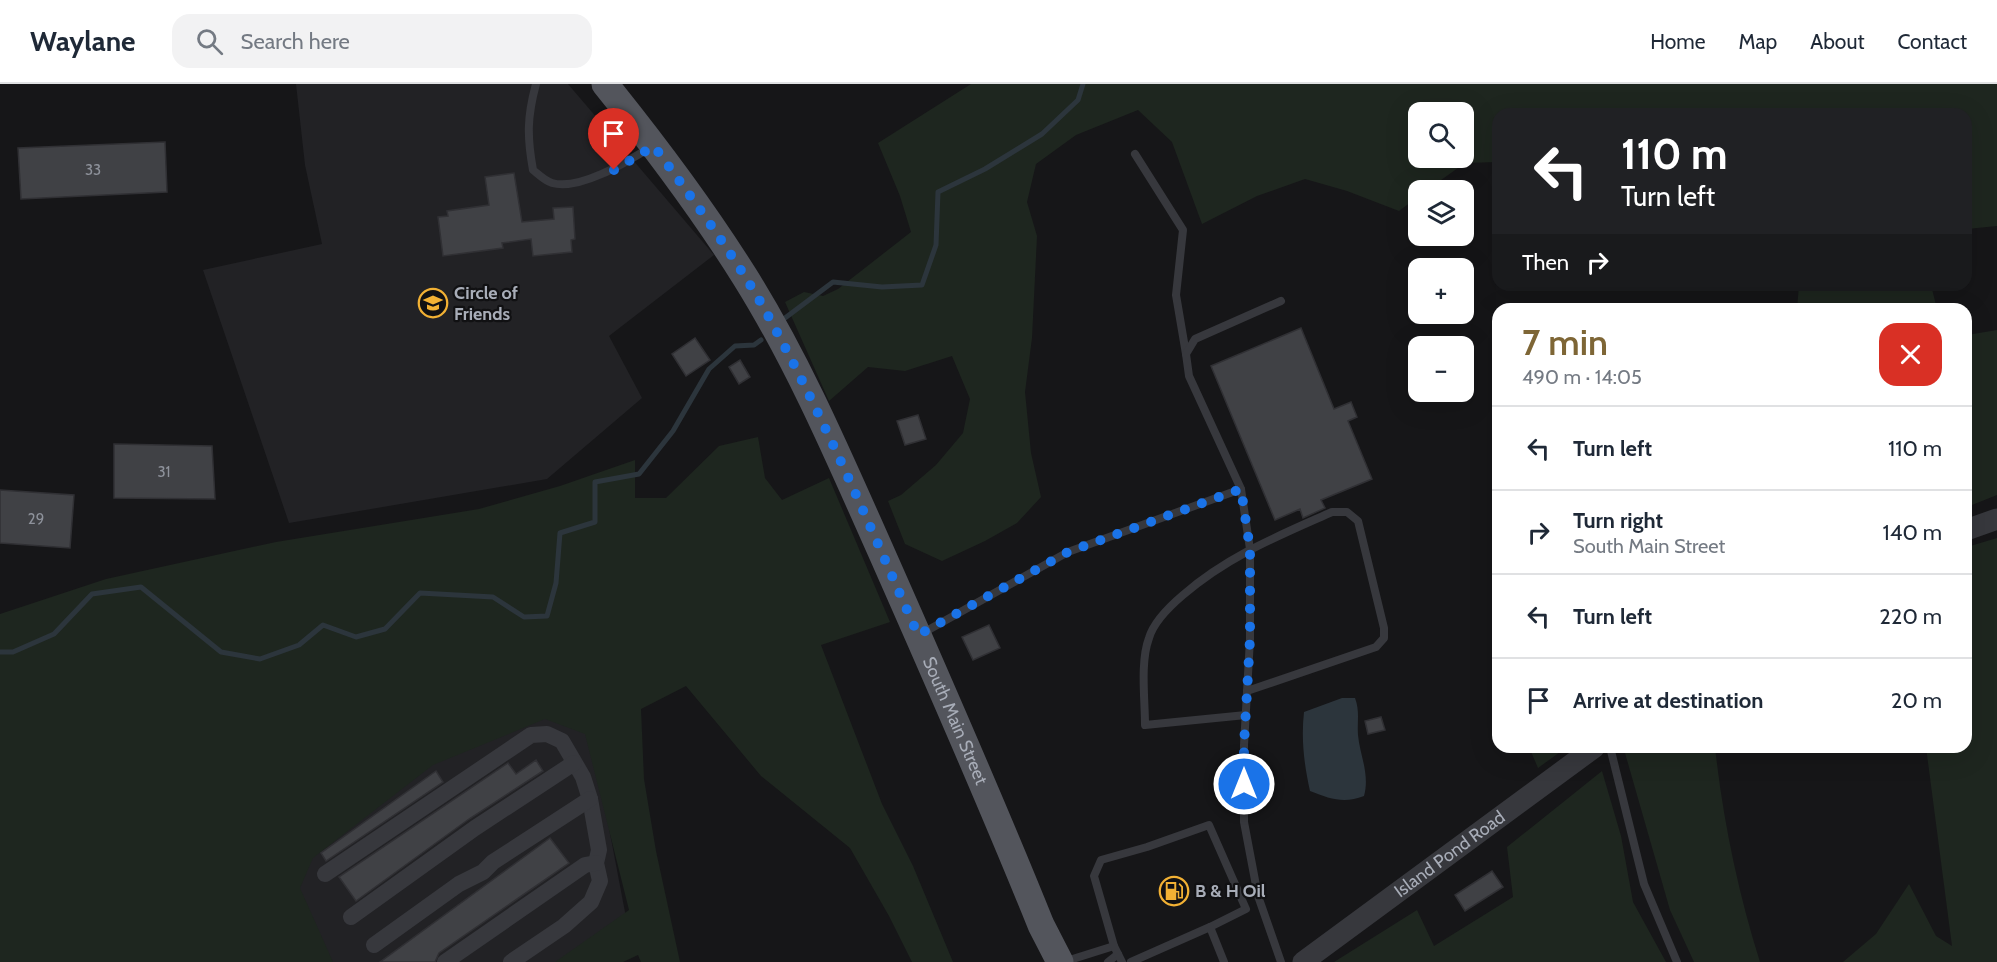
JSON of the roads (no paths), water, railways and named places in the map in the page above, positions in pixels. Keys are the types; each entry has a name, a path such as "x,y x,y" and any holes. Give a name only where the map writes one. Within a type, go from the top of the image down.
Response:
{"main road":[{"name":"South Main Street","path":"605,84 654,146 730,253 776,331 834,446 918,635 1041,925 1061,962"}],"street":[{"path":"1972,528 1997,519"},
{"path":"325,874 531,735 547,734 562,741 583,777 590,798 599,849 596,863 600,881 591,902 564,926 511,962"},
{"name":"Island Pond Road","path":"1303,962 1586,753"},
{"path":"351,917 475,828 574,763"},
{"path":"374,945 459,884 483,872 493,862 590,798"},
{"path":"445,962 585,865 596,863"}],"lane":[{"path":"536,84 530,105 527,139 532,170 551,183 570,184 614,170 654,146"},
{"path":"1136,154 1183,230 1176,295 1189,376 1241,489 1250,549 1250,639 1244,822 1258,896 1281,962"},
{"path":"1186,354 1195,339 1281,301"},
{"path":"918,635 1068,552 1241,489"},
{"path":"1246,715 1145,725 1144,667 1149,637 1166,609 1207,575 1250,549 1332,512 1347,512 1358,520 1384,628 1384,638 1376,647 1247,691"},
{"path":"1611,753 1644,884 1677,962"},
{"path":"1118,954 1094,876 1101,860 1147,847 1209,825 1246,909 1131,962"},
{"path":"1210,927 1224,962"},
{"path":"1061,962 1118,954"},
{"path":"1108,962 1118,954"}],"waterway":[{"path":"785,318 833,282 882,287 922,285 936,245 938,192 985,169 1042,134 1078,100 1083,84"},
{"path":"0,652 13,652 54,634 92,594 141,587 221,652 260,659 299,645 323,625 356,637 385,629 420,593 493,597 524,617 547,616 556,583 560,533 595,522 595,482 639,474 673,431 709,369 735,346 754,345 761,340"}],"place":[{"name":"Circle of Friends","path":"433,303"},
{"name":"B & H Oil","path":"1174,891"}]}
